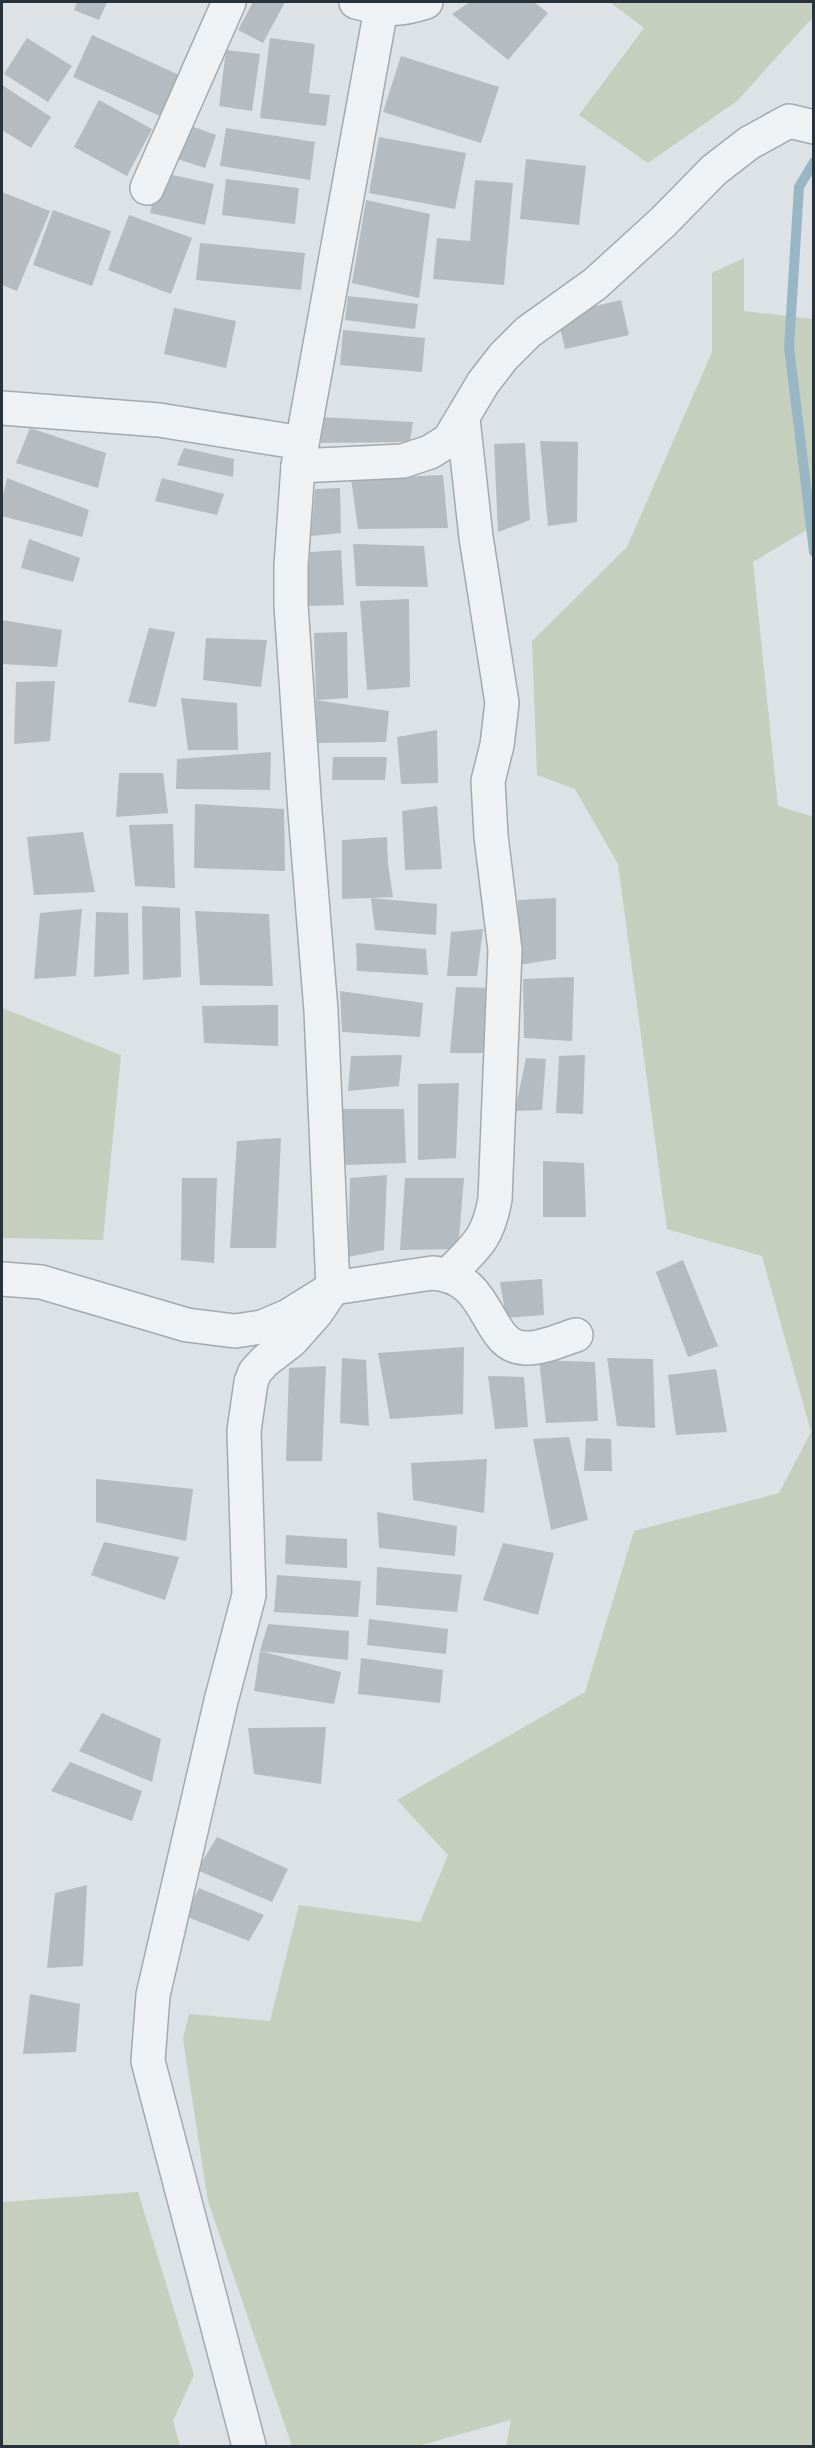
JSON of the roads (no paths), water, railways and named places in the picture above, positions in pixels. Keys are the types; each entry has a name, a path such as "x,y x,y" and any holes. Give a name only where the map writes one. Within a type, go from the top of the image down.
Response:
{"street":[{"path":"147,188 229,2"},
{"path":"249,2446 148,2061 149,2029 156,1984 221,1701 249,1595 244,1431 251,1382 255,1372 265,1361 291,1341 333,1288 321,1011 291,605 291,566 300,454 369,5 404,9 426,2"},
{"path":"2,408 159,420 300,454 403,461 430,452 449,440 483,383 503,357 528,332 595,284 663,222 714,170 749,143 801,124"},
{"path":"449,1274 480,1242 491,1224 495,1199 505,951 491,836 488,782 497,745 502,703 476,537 463,419"},
{"path":"2,1279 41,1282 187,1325 235,1331 262,1327 333,1288 432,1273 449,1274 472,1289 504,1341 516,1347 527,1348 576,1335"}],"waterway":[{"path":"814,162 799,187 789,347 814,552"}]}
